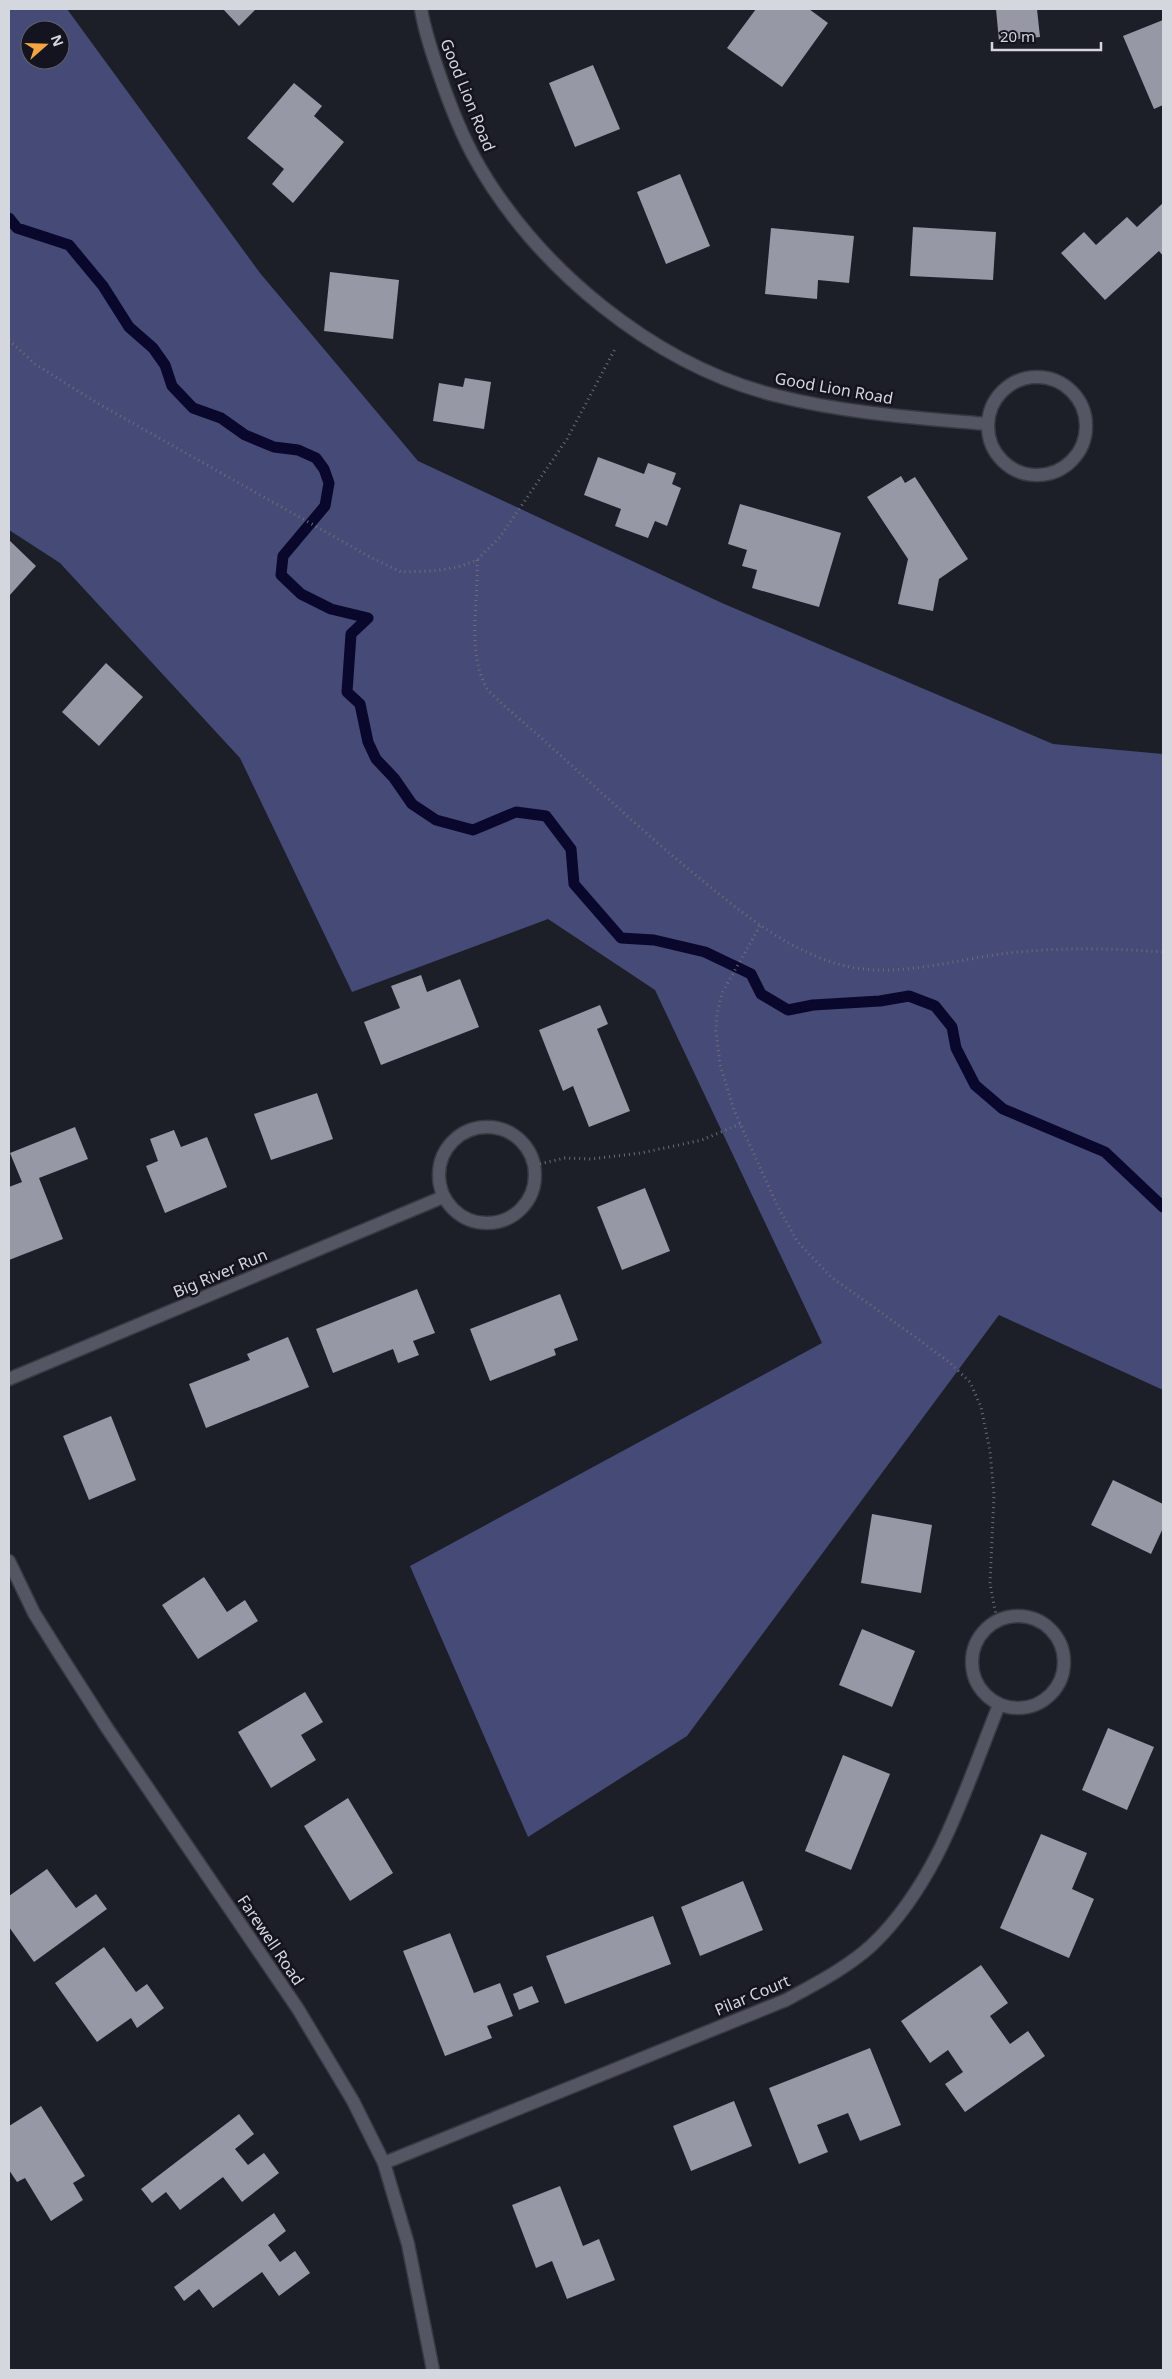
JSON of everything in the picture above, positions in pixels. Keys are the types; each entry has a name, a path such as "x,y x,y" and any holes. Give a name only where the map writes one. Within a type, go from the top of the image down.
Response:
{"street":[{"name":"Good Lion Road","path":"421,9 424,28 448,96 474,157 493,186 539,248 581,290 629,326 668,352 728,379 777,396 904,417 987,424"},
{"path":"1031,376 1048,377 1068,386 1079,398 1087,418 1084,444 1074,460 1056,472 1034,476 1014,470 999,457 991,445 987,424 998,394 1012,383 1031,376"},
{"path":"489,1127 508,1131 527,1148 535,1165 533,1191 526,1204 508,1220 484,1224 460,1216 443,1197 439,1174 442,1158 453,1140 467,1131 489,1127"},
{"name":"Big River Run","path":"9,1379 443,1197"},
{"name":"Farewell Road","path":"9,1561 34,1613 107,1728 298,2009 353,2101 384,2163 408,2244 433,2370"},
{"path":"1016,1615 1035,1618 1052,1630 1064,1654 1063,1675 1056,1690 1040,1704 1020,1709 998,1705 980,1690 970,1665 974,1646 981,1633 997,1620 1016,1615"},
{"name":"Pilar Court","path":"384,2163 786,2000 831,1975 872,1945 908,1904 938,1856 998,1705"}],"path":[{"path":"9,340 35,364 97,403 401,572 442,569 478,560 500,537 567,439 604,367 629,326"},
{"path":"478,560 479,590 474,631 477,663 484,685 502,704 651,838 760,926 794,946 828,961 875,970 922,968 1002,954 1094,948 1163,952"},
{"path":"760,926 722,992 717,1014 716,1031 720,1065 740,1124 777,1205 797,1241 831,1277 949,1362 970,1382 981,1407 990,1450 994,1495 990,1584 997,1620"},
{"path":"535,1165 565,1158 591,1159 641,1153 702,1140 740,1124"}],"shaded area":[{"path":"9,9 67,9 260,273 418,461 722,603 1053,744 1163,754 1163,1390 999,1315 687,1736 528,1837 410,1566 822,1343 655,990 548,919 352,992 240,758 60,563 9,530"}],"building":[{"path":"223,9 256,9 239,26"},
{"path":"756,9 809,9 828,23 782,87 727,48"},
{"path":"996,9 1037,9 1040,37 999,41"},
{"path":"1163,20 1163,105 1154,109 1123,36"},
{"path":"593,65 620,129 575,147 549,83"},
{"path":"294,83 322,106 314,116 344,142 293,203 272,184 284,169 247,138"},
{"path":"680,174 710,246 666,264 637,192"},
{"path":"1163,203 1163,256 1159,251 1105,300 1061,253 1084,232 1096,245 1127,217 1137,227"},
{"path":"913,227 996,232 993,280 910,276"},
{"path":"771,228 854,236 849,283 818,280 817,299 765,294"},
{"path":"330,272 399,280 393,339 324,331"},
{"path":"465,378 491,382 484,429 433,421 439,383 463,387"},
{"path":"598,457 644,474 648,463 676,473 672,484 681,488 667,526 655,521 648,538 615,526 621,509 584,495"},
{"path":"901,476 905,483 915,477 968,559 939,579 933,611 898,604 908,559 867,497"},
{"path":"740,504 841,533 819,607 752,588 757,570 742,566 747,550 728,544"},
{"path":"9,540 36,566 9,596"},
{"path":"106,663 143,697 99,746 62,712"},
{"path":"421,975 427,992 460,979 479,1027 381,1065 364,1022 400,1008 391,986"},
{"path":"600,1005 608,1024 597,1029 630,1111 589,1127 573,1086 563,1091 539,1030"},
{"path":"317,1093 333,1139 271,1160 254,1114"},
{"path":"75,1127 88,1159 39,1178 63,1239 9,1260 9,1187 22,1182 10,1153"},
{"path":"174,1130 181,1147 207,1137 227,1187 165,1213 146,1166 158,1161 150,1139"},
{"path":"645,1188 670,1251 622,1270 597,1207"},
{"path":"417,1289 435,1333 413,1341 419,1355 398,1363 393,1349 333,1373 316,1329"},
{"path":"560,1294 578,1340 554,1349 556,1355 490,1381 470,1329"},
{"path":"288,1337 309,1387 206,1428 189,1384 250,1360 247,1354"},
{"path":"111,1416 136,1480 89,1500 63,1436"},
{"path":"1113,1480 1163,1504 1163,1528 1151,1554 1091,1525"},
{"path":"872,1514 932,1525 921,1593 861,1583"},
{"path":"204,1577 227,1612 245,1600 258,1621 198,1659 162,1605"},
{"path":"862,1629 915,1651 892,1707 839,1685"},
{"path":"305,1692 323,1722 301,1735 316,1760 271,1788 238,1732"},
{"path":"1108,1728 1154,1747 1127,1810 1082,1790"},
{"path":"843,1755 890,1774 851,1870 805,1851"},
{"path":"348,1798 393,1873 350,1901 304,1826"},
{"path":"1041,1834 1087,1853 1072,1889 1094,1899 1069,1958 1000,1928"},
{"path":"47,1869 76,1908 96,1894 107,1909 34,1962 9,1927 9,1896"},
{"path":"743,1881 763,1930 700,1956 681,1907"},
{"path":"653,1916 671,1964 565,2004 546,1956"},
{"path":"450,1933 474,1993 500,1983 513,2016 487,2026 492,2038 445,2056 403,1951"},
{"path":"104,1947 136,1992 147,1984 164,2008 137,2028 131,2018 97,2042 55,1983"},
{"path":"981,1965 1008,2003 990,2016 1010,2044 1028,2031 1045,2056 965,2112 945,2084 963,2072 948,2050 930,2063 901,2021"},
{"path":"532,1986 539,2002 519,2010 513,1994"},
{"path":"870,2048 901,2125 860,2141 848,2113 817,2125 828,2152 799,2164 769,2088"},
{"path":"734,2101 752,2146 691,2171 673,2126"},
{"path":"41,2106 85,2176 73,2183 83,2200 51,2221 25,2178 17,2182 9,2170 9,2126"},
{"path":"239,2114 254,2134 235,2149 248,2165 264,2153 279,2173 242,2202 223,2177 180,2210 166,2192 152,2203 141,2189"},
{"path":"560,2186 583,2246 599,2239 615,2280 567,2299 552,2261 536,2268 512,2205"},
{"path":"274,2213 286,2231 268,2245 280,2262 295,2251 310,2273 279,2296 262,2272 213,2308 199,2289 184,2301 174,2287"}],"waterway":[{"path":"9,218 17,228 69,245 103,286 129,327 153,348 165,365 172,386 193,408 221,418 245,435 274,447 298,450 316,458 324,469 329,483 325,506 283,556 281,575 301,594 331,609 368,618 351,634 347,692 360,704 368,742 376,759 394,778 412,804 436,820 473,830 516,812 546,816 571,849 574,884 621,938 654,940 705,952 751,974 761,994 788,1010 813,1005 880,1001 909,996 935,1006 952,1027 956,1048 975,1085 1003,1109 1105,1152 1163,1207"}]}
